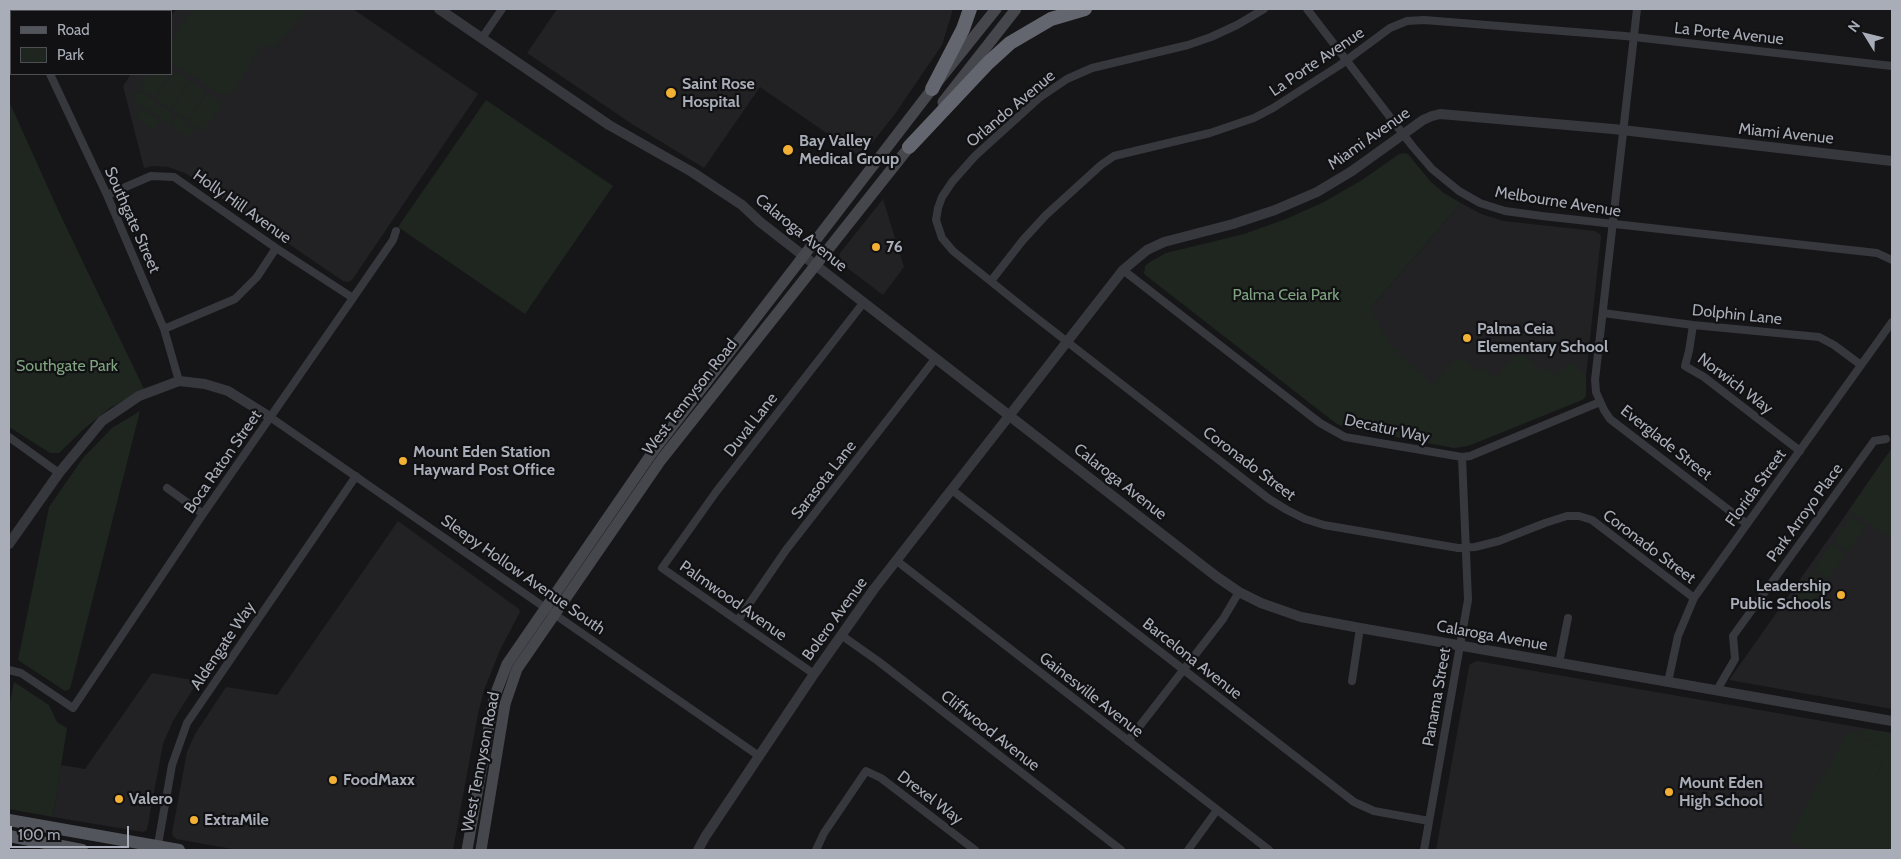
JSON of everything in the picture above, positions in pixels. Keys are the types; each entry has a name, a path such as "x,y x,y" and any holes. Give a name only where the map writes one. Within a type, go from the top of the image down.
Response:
{"highway":[{"path":"932,88 963,29 970,9"},
{"path":"909,147 988,63 1010,43 1051,19 1085,9"}],"main road":[{"name":"West Tennyson Road","path":"481,850 505,704 517,670 550,611 652,453 932,88 996,9"},
{"name":"West Tennyson Road","path":"467,850 494,698 507,664 550,611 661,460 1016,9"},
{"path":"9,820 157,848 179,850"},
{"path":"9,836 82,850"}],"street":[{"name":"Calaroga Avenue","path":"440,9 616,129 718,188 742,205 760,222 935,359 1239,592 1283,612 1360,628 1892,721"},
{"path":"482,38 502,9"},
{"name":"Orlando Avenue","path":"942,238 936,220 938,208 942,197 952,182 975,156 1046,93 1067,79 1092,68 1188,45 1211,37 1264,9"},
{"name":"Melbourne Avenue","path":"1307,9 1432,169 1445,181 1480,203 1505,211 1612,225 1877,253 1892,260"},
{"name":"Everglade Street","path":"1637,9 1595,380 1600,402 1610,419 1747,524"},
{"name":"La Porte Avenue","path":"991,281 1023,240 1046,215 1101,165 1114,156 1210,133 1254,118 1274,108 1347,60 1390,28 1407,21 1424,20 1634,37 1892,66"},
{"name":"Southgate Street","path":"50,75 107,195 164,329 179,382"},
{"name":"Miami Avenue","path":"1009,416 1123,270 1147,250 1164,242 1233,224 1276,210 1317,192 1352,171 1423,120 1432,116 1440,114 1622,130 1892,161"},
{"name":"Holly Hill Avenue","path":"107,195 151,176 174,178 276,248 354,298"},
{"name":"Boca Raton Street","path":"9,670 21,673 73,708 203,514 354,298 396,231"},
{"name":"Coronado Street","path":"942,238 953,251 1269,499 1305,519 1324,525 1442,546 1466,548 1499,541 1567,516 1579,516 1592,520 1694,598"},
{"path":"164,329 235,299 257,277 276,248"},
{"name":"Decatur Way","path":"1123,270 1332,431 1352,438 1462,457 1470,456 1600,402"},
{"name":"Duval Lane","path":"662,568 716,492 864,302"},
{"name":"Dolphin Lane","path":"1603,313 1693,325 1819,337 1834,345 1861,365"},
{"name":"Florida Street","path":"1668,682 1678,636 1694,598 1892,322"},
{"name":"Norwich Way","path":"1693,325 1685,366 1704,377 1800,451"},
{"name":"Sarasota Lane","path":"738,620 786,550 935,359"},
{"path":"9,544 59,473 102,420 139,396 179,382 205,384 228,391 270,417"},
{"name":"Bolero Avenue","path":"698,850 814,674 897,561 1009,416"},
{"name":"Sleepy Hollow Avenue South","path":"270,417 759,756"},
{"path":"9,437 59,473"},
{"name":"Park Arroyo Place","path":"1718,690 1735,659 1733,636 1874,441 1886,439"},
{"name":"Panama Street","path":"1424,850 1468,600 1462,457"},
{"name":"Aldengate Way","path":"157,848 172,765 187,723 356,476"},
{"path":"167,488 203,514"},
{"name":"Barcelona Avenue","path":"952,490 1354,802 1374,811 1429,821"},
{"name":"Gainesville Avenue","path":"897,561 1269,850"},
{"name":"Palmwood Avenue","path":"662,568 814,674"},
{"path":"1128,741 1223,619 1239,592"},
{"path":"1559,663 1568,618"},
{"path":"1352,681 1360,628"},
{"name":"Cliffwood Avenue","path":"842,635 1121,850"},
{"name":"Drexel Way","path":"816,850 824,833 866,771 880,778 975,850"},
{"path":"1188,850 1217,810"}],"shaded area":[{"path":"176,9 353,9 478,94 352,280 348,282 343,281 185,173 168,167 153,166 144,168 123,86 130,75 172,75 172,15"},
{"name":"Saint Rose Hospital","path":"557,9 953,9 942,45 895,114 861,157 760,87 704,168 632,124 527,53"},
{"path":"883,199 904,267 883,295 842,264 839,258 840,253"},
{"name":"Palma Ceia Elementary School","path":"1461,203 1481,214 1504,221 1595,231 1600,234 1586,376 1586,396 1582,400 1468,446 1454,448 1348,428 1337,424 1370,309"},
{"name":"Leadership Public Schools","path":"1892,448 1892,709 1729,680 1849,510"},
{"path":"398,521 519,609 520,612 500,650 484,690 453,850 238,850 176,839 172,833 187,752 195,734 226,687 277,695"},
{"name":"Mount Eden High School","path":"1477,661 1892,733 1892,850 1436,850 1469,667 1470,664"},
{"path":"152,673 198,681 173,721 163,744 147,830 143,832 53,817 61,765 85,769"}],"green space":[{"path":"193,9 308,9 273,49 264,43 231,94 219,94 172,63 172,40"},
{"path":"175,71 190,81 170,109 156,99"},
{"path":"147,75 169,75 154,98 139,88"},
{"path":"191,82 206,92 187,120 172,110"},
{"path":"138,90 156,102 149,111 131,99"},
{"path":"208,93 222,104 203,132 188,121"},
{"path":"486,100 613,186 525,314 398,227"},
{"name":"Southgate Park","path":"9,101 59,212 144,389 110,408 85,428 59,453 50,453 9,427"},
{"path":"157,103 175,115 169,124 151,112"},
{"path":"142,109 160,121 153,130 135,118"},
{"path":"177,116 195,129 189,138 171,125"},
{"name":"Palma Ceia Park","path":"1399,154 1408,154 1430,181 1444,193 1461,203 1370,309 1391,346 1433,385 1455,360 1464,359 1478,371 1482,367 1495,378 1519,351 1543,371 1546,368 1556,376 1570,361 1586,376 1586,396 1582,400 1468,446 1454,448 1348,428 1337,424 1144,274 1145,266 1166,253 1244,234 1286,219 1324,202 1362,180"},
{"path":"140,411 70,689 65,691 18,660 49,507 83,458 112,428"},
{"path":"1892,448 1892,537 1876,529 1849,510"},
{"path":"1851,516 1866,527 1848,552 1834,541"},
{"path":"1831,544 1846,554 1828,579 1814,569"},
{"path":"1812,572 1826,582 1809,607 1794,596"},
{"path":"14,682 49,705 57,722 67,728 53,817 9,809 9,708"},
{"path":"1867,729 1892,733 1892,850 1808,850 1788,840 1794,830 1801,833 1793,828 1849,731 1888,751 1848,828 1889,751 1854,732"}],"place":[{"name":"Saint Rose Hospital","path":"671,93"},
{"name":"Bay Valley Medical Group","path":"788,150"},
{"name":"76","path":"876,247"},
{"name":"Palma Ceia Elementary School","path":"1467,338"},
{"name":"Mount Eden Station Hayward Post Office","path":"403,461"},
{"name":"Leadership Public Schools","path":"1841,595"},
{"name":"FoodMaxx","path":"333,780"},
{"name":"Mount Eden High School","path":"1669,792"},
{"name":"Valero","path":"119,799"},
{"name":"ExtraMile","path":"194,820"}]}
